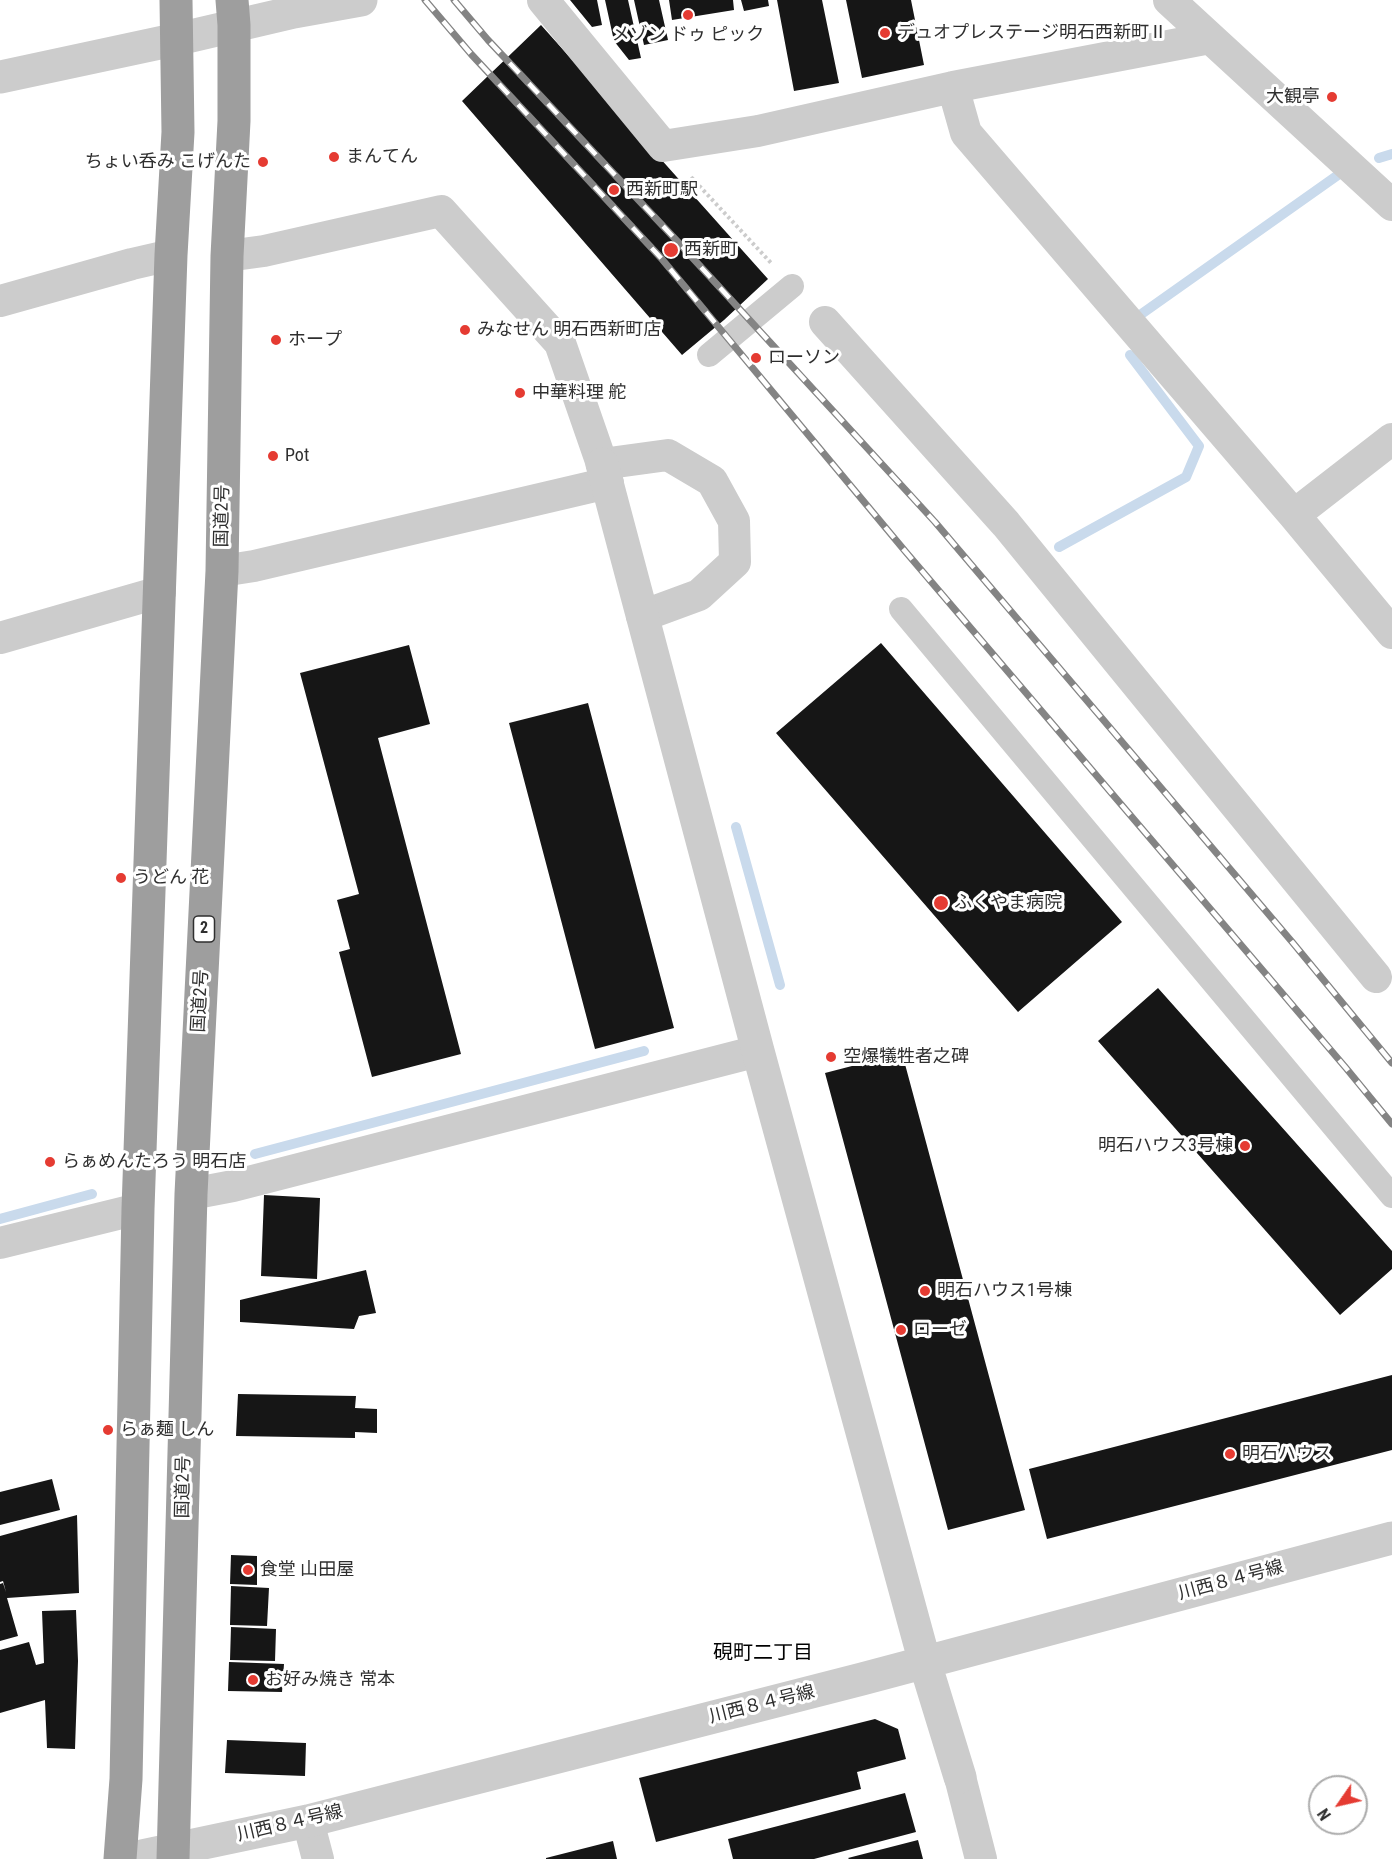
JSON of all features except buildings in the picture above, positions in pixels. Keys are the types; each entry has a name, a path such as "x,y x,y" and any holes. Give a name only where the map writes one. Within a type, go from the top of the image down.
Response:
{"highway":[{"path":"120,1859 126,1779 138,1209 171,255 178,132 176,0"},
{"name":"国道2号","path":"173,1855 191,1194 222,571 226,256 234,121 233,13"}],"street":[{"path":"0,77 178,39 233,13 294,12 361,0"},
{"path":"543,0 663,146 758,131 953,87 1210,38"},
{"path":"1169,0 1392,205"},
{"path":"953,87 966,134 1294,515 1392,633"},
{"path":"226,256 264,251 441,211 560,343 605,474 758,1051 925,1663 960,1777 981,1859"},
{"path":"0,301 171,255"},
{"path":"709,355 729,327 792,286"},
{"path":"825,322 1006,524 1387,979"},
{"path":"1294,515 1392,439"},
{"path":"222,571 254,567 605,474 668,455 712,481 734,521 735,562 699,595 642,616"},
{"path":"1,634 160,592"},
{"path":"901,609 1392,1196"},
{"path":"191,1194 233,1186 758,1051"},
{"path":"0,1243 138,1209"},
{"name":"川西８４号線","path":"128,1859 173,1855 308,1821 925,1663 1392,1538"},
{"path":"308,1821 318,1859"}],"path":[{"path":"663,146 792,286"}],"waterway":[{"path":"1379,158 1392,154"},
{"path":"1140,315 1338,175"},
{"path":"1059,547 1186,477 1199,446 1130,355"},
{"path":"736,827 780,985"},
{"path":"255,1154 644,1051"},
{"path":"0,1219 92,1194"}],"railway":[{"path":"425,0 471,54 661,258 905,551 1392,1124"},
{"path":"454,0 488,40 678,242 935,522 1293,943 1392,1063"}],"place":[{"name":"メゾン ドゥ ピック","path":"688,15"},
{"name":"デュオプレステージ明石西新町Ⅱ","path":"885,33"},
{"name":"大観亭","path":"1332,97"},
{"name":"まんてん","path":"334,157"},
{"name":"ちょい呑み こげんた","path":"263,162"},
{"name":"西新町駅","path":"614,190"},
{"name":"西新町","path":"671,250"},
{"name":"みなせん 明石西新町店","path":"465,330"},
{"name":"ホープ","path":"276,340"},
{"name":"ローソン","path":"756,358"},
{"name":"中華料理 舵","path":"520,393"},
{"name":"Pot","path":"273,456"},
{"name":"うどん 花","path":"121,878"},
{"name":"ふくやま病院","path":"941,903"},
{"name":"空爆犠牲者之碑","path":"831,1057"},
{"name":"明石ハウス3号棟","path":"1245,1146"},
{"name":"らぁめんたろう 明石店","path":"50,1162"},
{"name":"明石ハウス1号棟","path":"925,1291"},
{"name":"ローゼ","path":"901,1330"},
{"name":"らぁ麺 しん","path":"108,1430"},
{"name":"明石ハウス","path":"1230,1454"},
{"name":"食堂 山田屋","path":"248,1570"},
{"name":"お好み焼き 常本","path":"253,1680"}],"district":[{"name":"硯町二丁目","path":"763,1654"}]}
